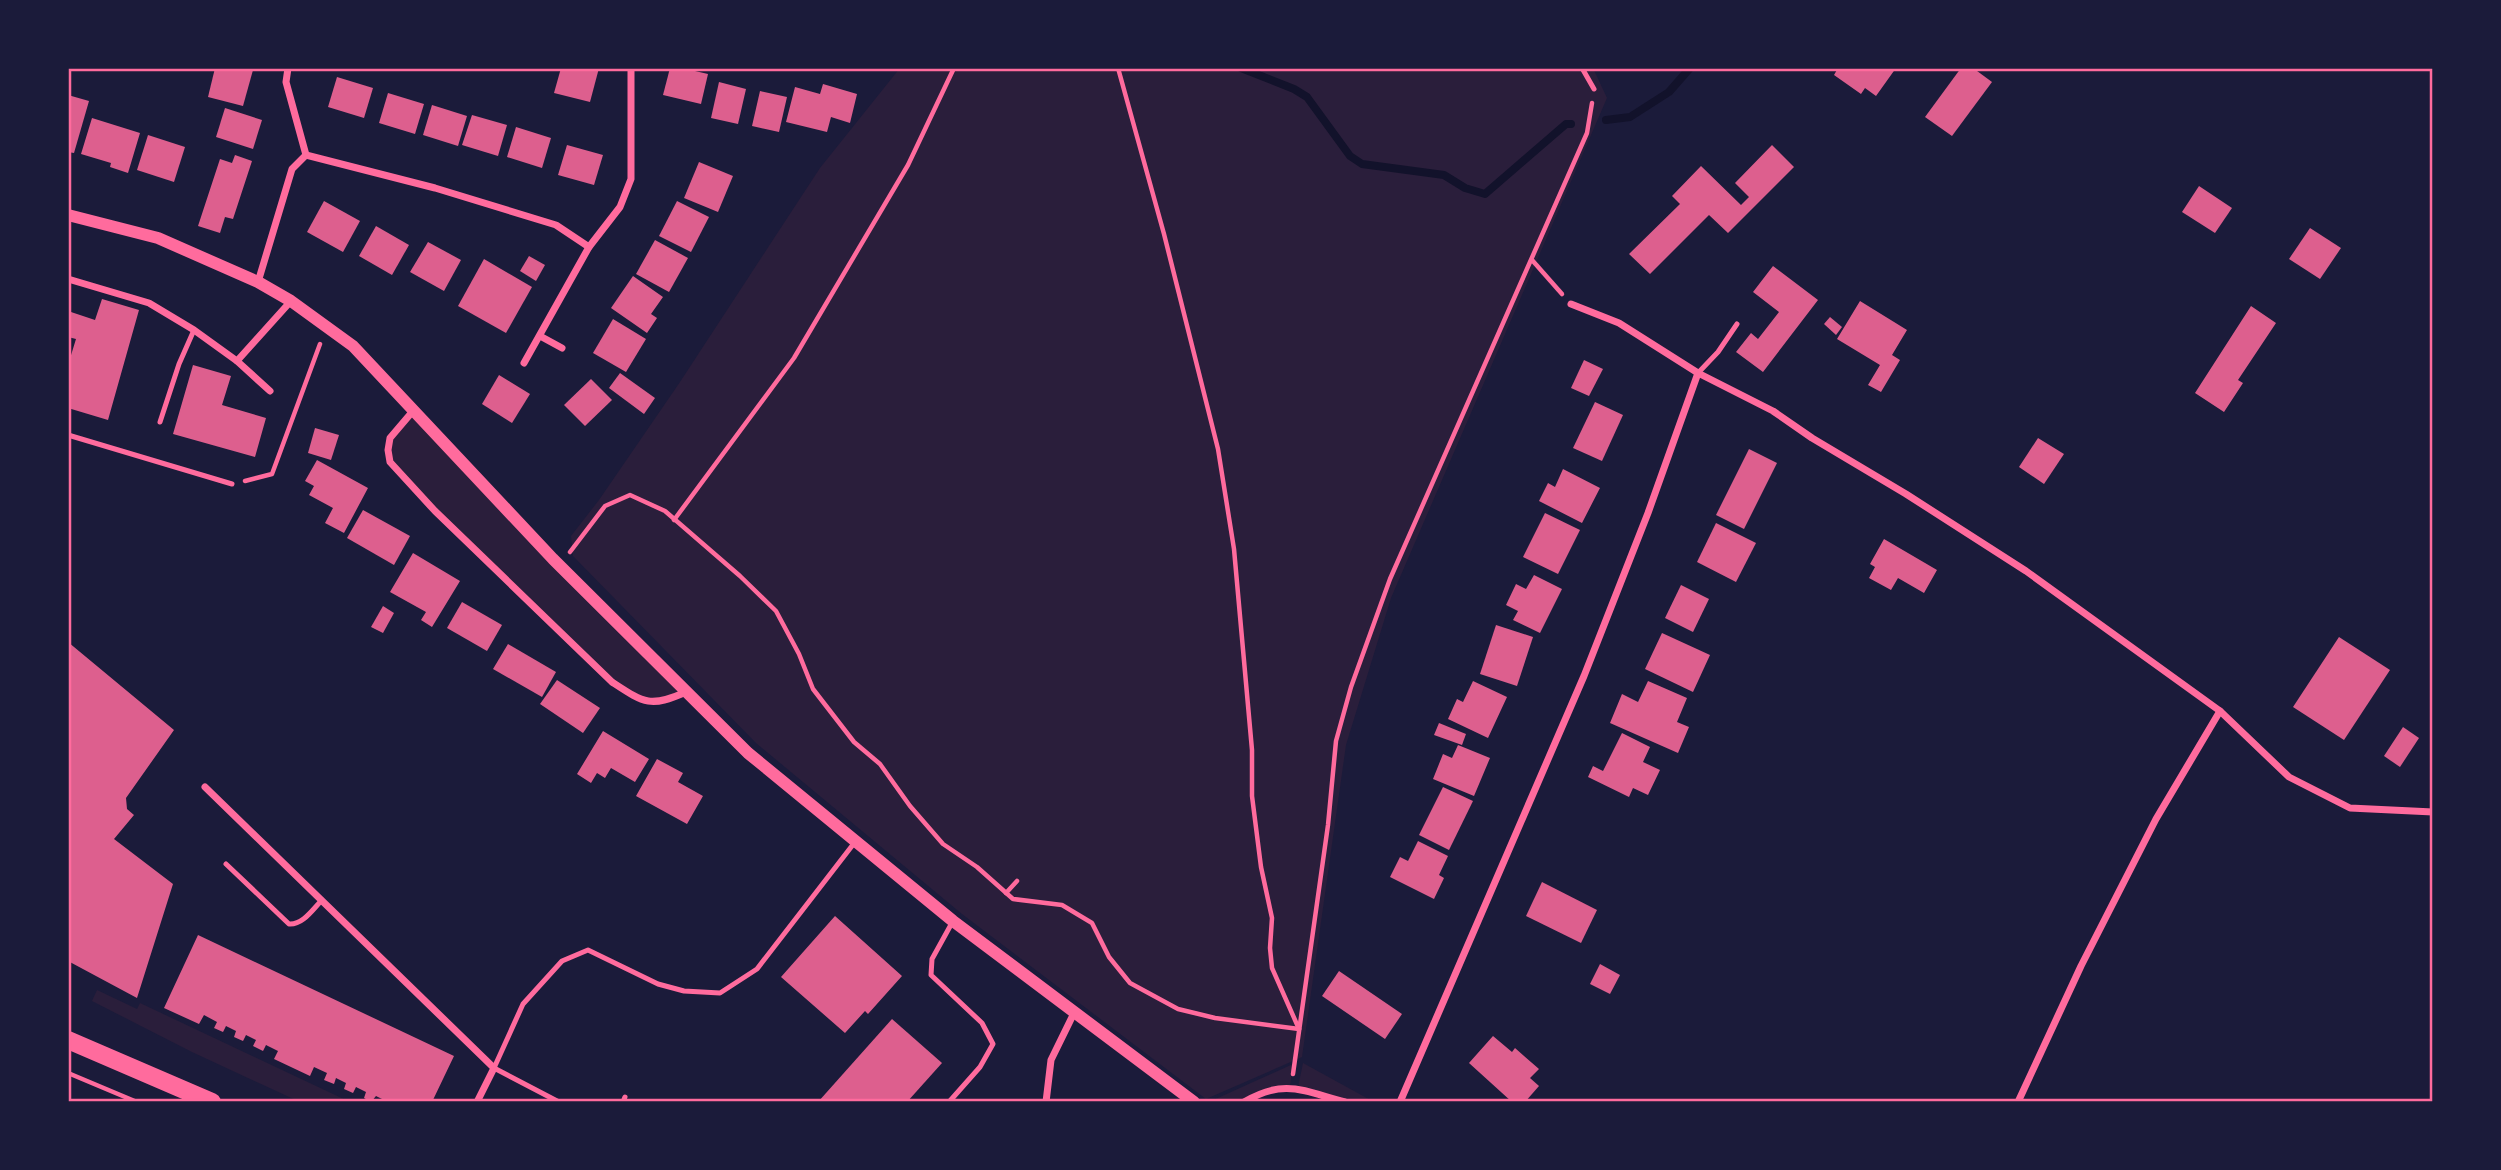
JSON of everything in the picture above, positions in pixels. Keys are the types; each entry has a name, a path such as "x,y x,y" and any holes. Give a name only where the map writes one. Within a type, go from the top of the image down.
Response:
{"main road":[{"path":"68,1040 212,1102"}],"street":[{"path":"288,68 286,82 306,155"},
{"path":"524,363 589,247 620,207 631,179 631,68"},
{"path":"306,155 435,188 556,225 589,247"},
{"path":"258,282 292,169 306,155"},
{"path":"68,215 158,239 258,282 291,301 353,346 560,565 748,753 953,921 1194,1102"},
{"path":"68,279 149,303 194,330 237,361 270,391"},
{"path":"237,361 291,301"},
{"path":"1571,304 1619,324 1699,373 1773,411 2004,557 2220,711 2289,777 2350,808 2433,812"},
{"path":"540,336 562,348"},
{"path":"1401,1102 1584,676 1699,373"},
{"path":"413,411 390,438 390,462 435,512 612,682 631,695 651,703 665,701 686,692"},
{"path":"2018,1102 2081,966 2156,819 2220,711"},
{"path":"205,787 495,1068 477,1102"},
{"path":"1046,1102 1051,1060 1074,1013"},
{"path":"1244,1102 1263,1091 1291,1087 1345,1102"}],"lane":[{"path":"1582,68 1594,89"},
{"path":"1699,373 1718,352 1737,324"},
{"path":"160,422 179,364 194,330"},
{"path":"68,435 232,484"},
{"path":"559,1102 495,1068 523,1004 562,961 588,950 658,984 684,991 720,993 757,970 855,842"},
{"path":"226,864 289,924 301,921 322,900"},
{"path":"949,1102 981,1067 993,1044 982,1023 931,975 932,959 953,921"}],"path":[{"path":"674,520 794,358 908,165 954,68"},
{"path":"1118,68 1168,247 1218,449 1234,549 1252,750 1252,796 1261,867 1272,918 1272,968 1299,1029"},
{"path":"1291,1087 1328,825 1336,741 1351,687 1390,579 1587,133 1594,89"},
{"path":"1532,260 1571,304"},
{"path":"232,484 272,474 326,327"},
{"path":"560,565 605,506 630,495 666,511 776,611 799,654 813,689 848,734 880,764 910,806 943,844 977,867 1013,900 1062,905 1092,923 1110,957 1130,983 1178,1009 1215,1018 1299,1029"},
{"path":"1006,893 1017,881"},
{"path":"68,1073 137,1102"}],"shaded area":[{"path":"900,68 1593,68 1607,98 1391,598 1346,745 1302,1057 1206,1099 962,914 756,743 573,556 571,536 680,382 820,168"},
{"path":"413,413 684,691 651,702 612,682 436,510 391,461 391,439"},
{"path":"97,990 137,1009 140,1003 350,1102 300,1102 192,1052 92,1001"},
{"path":"1303,1063 1374,1102 1357,1102 1298,1087"},
{"path":"1293,1064 1290,1086 1242,1102 1209,1102"}],"building":[{"path":"215,68 253,70 243,106 208,97"},
{"path":"561,68 599,68 590,102 554,93"},
{"path":"670,68 708,74 701,104 663,95"},
{"path":"1838,68 1896,68 1876,96 1865,88 1861,94 1834,75"},
{"path":"1961,68 1973,68 1992,82 1952,136 1925,117"},
{"path":"337,77 373,88 364,118 328,107"},
{"path":"719,82 746,89 738,124 711,118"},
{"path":"823,84 857,94 850,123 831,117 827,132 786,122 795,87 820,94"},
{"path":"760,91 787,97 779,132 752,126"},
{"path":"388,93 424,104 415,134 379,123"},
{"path":"68,95 89,101 74,153 68,152"},
{"path":"432,105 467,116 458,146 423,135"},
{"path":"225,108 262,120 253,149 216,137"},
{"path":"472,115 507,125 498,156 462,145"},
{"path":"92,118 140,133 128,173 110,167 111,163 81,154"},
{"path":"516,127 551,138 542,168 507,157"},
{"path":"148,135 185,147 174,182 137,170"},
{"path":"567,145 603,155 594,185 558,175"},
{"path":"1772,145 1794,167 1728,233 1709,215 1650,274 1629,254 1680,204 1672,196 1701,166 1741,205 1749,197 1735,183"},
{"path":"235,155 252,161 233,219 225,217 220,233 198,226 220,159 232,163"},
{"path":"699,162 733,176 718,212 684,198"},
{"path":"2199,186 2232,208 2215,233 2182,212"},
{"path":"324,201 360,221 343,252 307,232"},
{"path":"677,201 709,217 691,252 659,236"},
{"path":"376,226 409,245 392,275 359,256"},
{"path":"2310,228 2341,248 2320,279 2289,259"},
{"path":"655,240 688,258 669,292 636,274"},
{"path":"428,242 461,260 444,291 410,272"},
{"path":"529,256 545,265 536,281 520,271"},
{"path":"484,259 532,287 506,333 458,306"},
{"path":"1773,266 1818,300 1763,372 1736,352 1751,333 1758,339 1779,312 1753,292"},
{"path":"633,276 663,297 651,314 657,318 647,333 611,308"},
{"path":"102,299 139,310 108,420 68,408 68,365 76,339 68,337 71,312 95,320"},
{"path":"1860,301 1907,330 1892,355 1900,360 1881,392 1868,385 1880,365 1837,339"},
{"path":"2251,306 2276,323 2238,380 2243,383 2224,412 2195,393"},
{"path":"1830,317 1842,327 1836,335 1824,324"},
{"path":"613,319 646,339 626,372 593,353"},
{"path":"1584,360 1603,369 1589,396 1571,388"},
{"path":"193,365 231,376 222,405 266,418 255,457 173,434"},
{"path":"620,373 655,398 644,414 609,388"},
{"path":"499,375 530,394 512,423 482,404"},
{"path":"591,379 612,400 585,426 564,405"},
{"path":"1595,402 1623,415 1602,461 1573,448"},
{"path":"315,428 339,435 331,460 308,453"},
{"path":"2038,438 2064,454 2044,484 2019,467"},
{"path":"1749,449 1777,463 1744,529 1716,515"},
{"path":"317,460 368,488 344,533 325,523 333,508 309,495 314,486 305,481"},
{"path":"1563,469 1600,488 1582,523 1539,501 1548,483 1555,487"},
{"path":"363,510 410,536 394,565 347,538"},
{"path":"1545,513 1580,530 1558,574 1523,557"},
{"path":"1716,523 1756,543 1736,582 1697,562"},
{"path":"1884,539 1937,570 1924,593 1898,578 1891,590 1869,578 1875,567 1870,564"},
{"path":"413,553 460,581 432,627 421,620 426,612 390,592"},
{"path":"1534,575 1562,589 1540,633 1513,620 1518,611 1506,605 1516,584 1526,589"},
{"path":"1681,585 1709,599 1693,632 1665,618"},
{"path":"462,602 502,625 487,651 447,628"},
{"path":"383,606 394,613 383,633 371,627"},
{"path":"1496,625 1533,637 1517,686 1480,674"},
{"path":"1662,633 1710,655 1693,692 1645,669"},
{"path":"2339,637 2390,670 2344,740 2293,707"},
{"path":"68,642 174,730 126,798 127,809 134,815 114,839 173,884 137,998 68,961"},
{"path":"508,644 556,672 542,697 493,669"},
{"path":"557,680 600,708 583,733 540,704"},
{"path":"1473,681 1507,697 1488,738 1448,719 1457,699 1463,702"},
{"path":"1648,681 1687,698 1677,722 1689,727 1678,753 1610,723 1622,694 1638,702"},
{"path":"1439,723 1466,734 1462,745 1434,735"},
{"path":"2403,727 2419,738 2400,767 2384,756"},
{"path":"603,731 649,759 635,782 611,768 605,778 597,773 591,783 577,774"},
{"path":"1622,733 1650,747 1643,762 1660,770 1648,795 1633,788 1629,797 1588,777 1593,766 1603,771"},
{"path":"1458,745 1490,758 1474,796 1433,779 1443,754 1452,758"},
{"path":"657,759 683,773 678,782 703,796 687,824 636,796"},
{"path":"1443,787 1473,801 1449,850 1419,835"},
{"path":"1418,841 1448,856 1439,875 1444,878 1434,899 1390,877 1400,857 1408,861"},
{"path":"1542,882 1597,910 1581,943 1526,916"},
{"path":"835,916 902,976 868,1014 865,1011 845,1033 781,977"},
{"path":"198,935 454,1056 432,1102 388,1102 376,1096 371,1102 364,1098 366,1092 356,1087 353,1093 344,1089 346,1083 336,1078 334,1084 324,1080 327,1073 314,1067 310,1076 274,1059 278,1051 266,1045 263,1051 253,1046 256,1040 246,1035 243,1041 234,1037 236,1031 226,1026 223,1032 214,1028 217,1022 204,1015 199,1024 164,1008"},
{"path":"1600,964 1620,975 1610,994 1590,984"},
{"path":"1339,971 1402,1014 1385,1039 1322,996"},
{"path":"892,1019 942,1063 907,1102 818,1102"},
{"path":"1493,1036 1512,1052 1515,1048 1539,1069 1530,1078 1539,1086 1525,1102 1512,1102 1469,1063"}],"waterway":[{"path":"1241,68 1307,97 1350,156 1362,164 1444,175 1465,188 1485,194 1566,124 1571,124"},
{"path":"1606,120 1630,117 1669,92 1690,68"}]}
